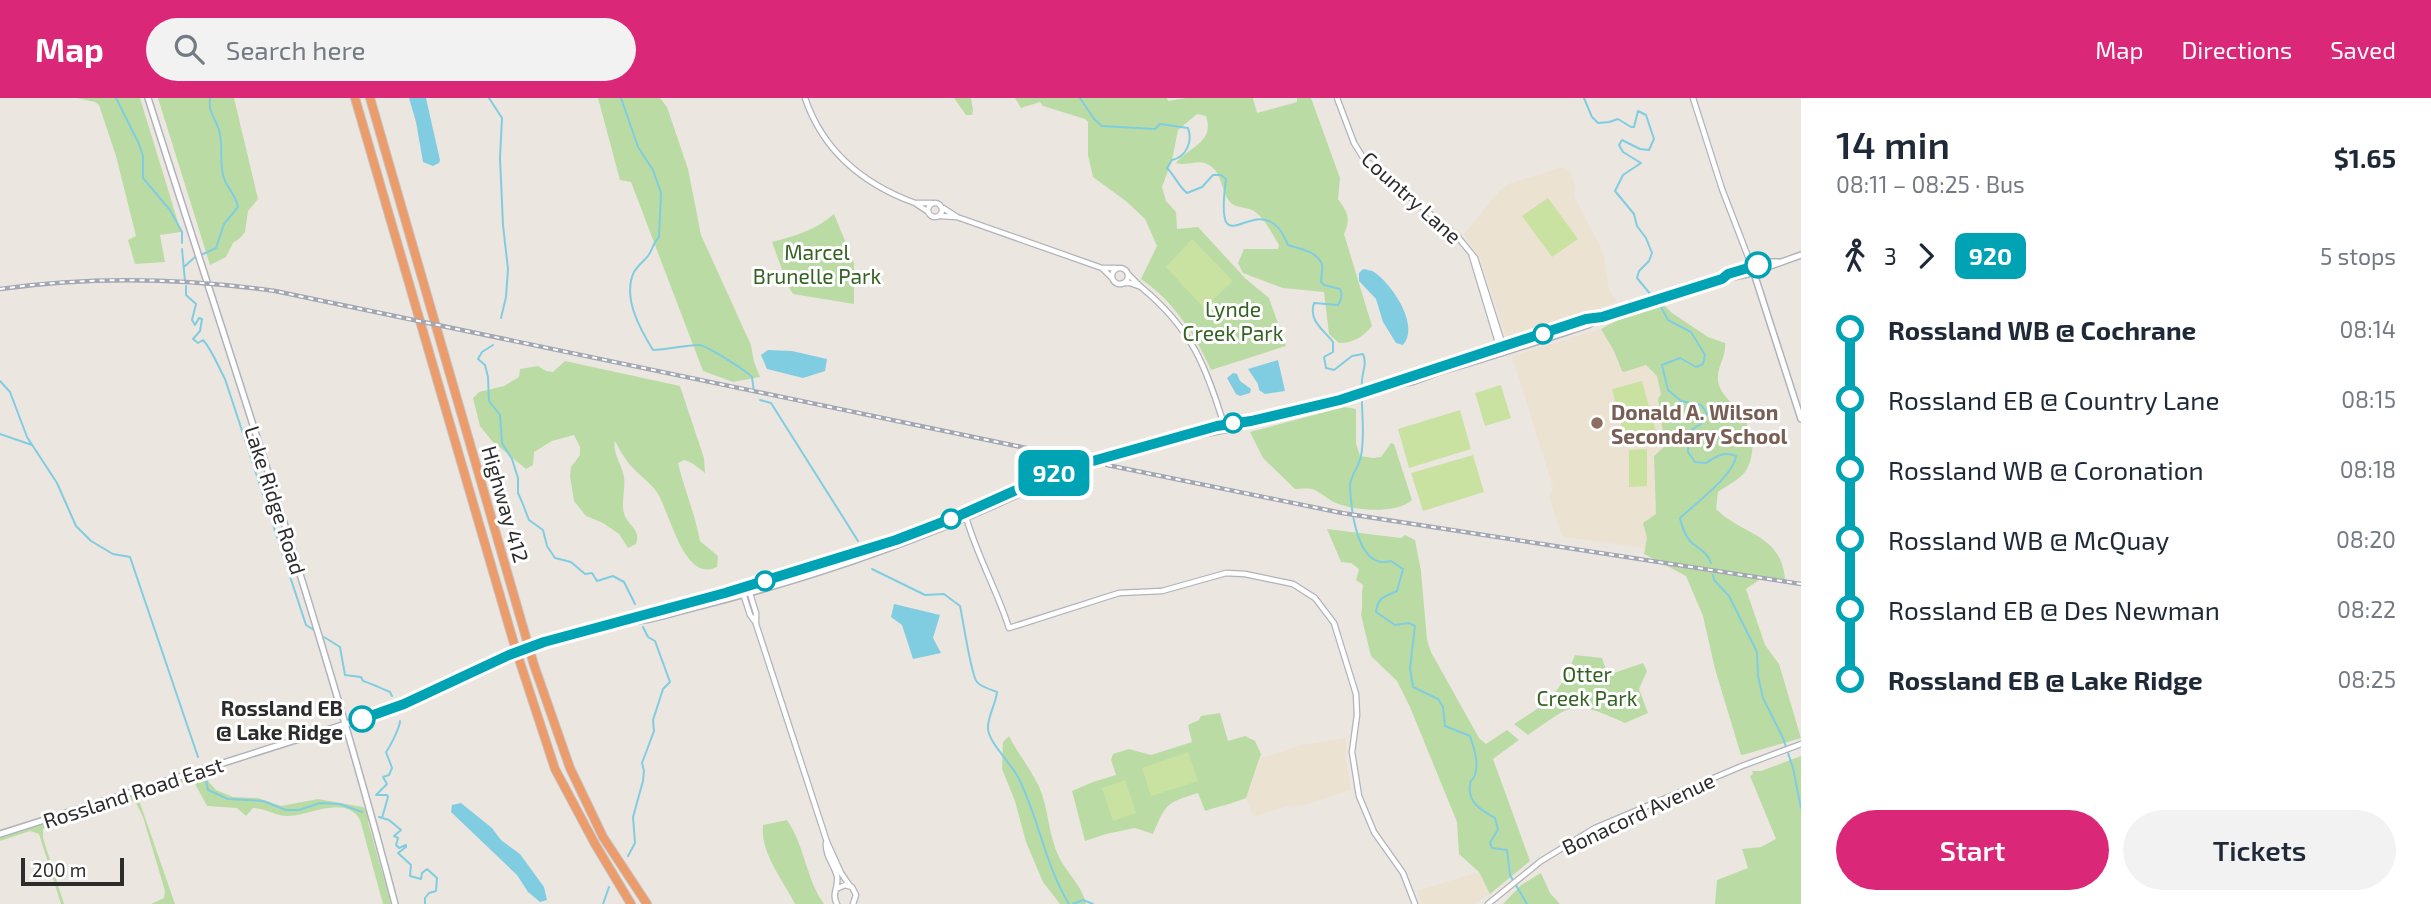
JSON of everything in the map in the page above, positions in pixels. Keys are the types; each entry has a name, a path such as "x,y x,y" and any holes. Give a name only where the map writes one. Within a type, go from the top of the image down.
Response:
{"highway":[{"name":"Highway 412","path":"355,98 515,647 555,769 631,904"},
{"name":"Highway 412","path":"370,98 534,665 570,768 603,837 647,904"}],"main road":[{"name":"Lake Ridge Road","path":"148,98 310,606 346,724 395,904"},
{"name":"Rossland Road East","path":"0,834 404,704 509,655 544,642 746,591 966,516 1061,470 1066,471 1144,446 1353,396 1395,383 1401,384 1588,325 1602,317 1646,302 1722,279 1729,280 1801,255"},
{"path":"1753,270 1801,419"}],"street":[{"path":"805,98 825,140 850,168 885,191 915,203 935,217 957,217"},
{"name":"Country Lane","path":"1337,98 1354,143 1364,159 1457,236 1472,257 1479,269 1503,350"},
{"path":"1693,98 1722,189 1753,270"},
{"path":"915,203 940,204 957,217 1102,268 1122,284 1130,283 1141,287"},
{"path":"929,213 929,206 933,203"},
{"path":"939,216 943,207"},
{"path":"1102,268 1122,268 1168,312 1191,339 1224,427"},
{"path":"1113,279 1113,272 1117,268"},
{"path":"1122,284 1128,273"},
{"path":"966,516 1009,628 1119,593 1162,591 1226,573 1245,573 1293,584 1315,598 1334,623 1354,684 1357,715 1352,752 1359,796 1374,832 1403,873 1415,904"},
{"path":"746,591 756,613 756,624 827,842 841,873 856,895 853,904"},
{"name":"Bonacord Avenue","path":"1488,904 1559,849 1595,828 1778,751 1801,744"},
{"path":"827,842 826,848 838,880 834,897 837,904"},
{"path":"836,890 842,886 850,886"}],"shaded area":[{"path":"1563,167 1570,171 1575,187 1574,196 1603,252 1609,290 1617,302 1507,340 1481,261 1464,234 1508,184"},
{"name":"Donald A. Wilson Secondary School","path":"1601,329 1622,371 1646,365 1657,376 1661,394 1658,399 1665,446 1654,457 1656,514 1643,523 1647,538 1645,548 1562,537 1549,496 1553,487 1512,356"},
{"path":"1346,738 1346,763 1351,790 1305,805 1284,807 1253,817 1246,798 1261,758 1303,745"},
{"path":"1479,872 1490,894 1474,904 1421,904 1417,891"}],"green space":[{"path":"77,98 140,98 181,232 160,235 165,262 135,264 128,240 136,236 116,156 99,105"},
{"path":"158,98 234,98 258,199 248,211 245,232 233,243 226,257 210,265"},
{"path":"598,98 660,98 667,107 688,169 701,235 751,345 760,377 733,382 703,371 631,182 620,180"},
{"path":"954,98 971,98 972,115 966,115"},
{"name":"Lynde Creek Park","path":"1015,98 1167,98 1168,101 1186,98 1253,98 1257,113 1297,102 1297,98 1311,98 1340,178 1338,199 1348,220 1344,234 1372,326 1357,339 1339,343 1329,334 1324,292 1283,288 1243,273 1238,263 1244,249 1278,249 1279,245 1260,216 1252,210 1231,203 1214,169 1209,165 1201,162 1176,163 1204,138 1207,132 1206,116 1197,114 1178,130 1172,160 1162,187 1166,201 1176,212 1177,229 1198,227 1246,279 1269,298 1286,346 1211,370 1198,344 1173,308 1141,279 1157,246 1145,219 1093,177 1088,155 1088,122 1043,106 1040,102 1021,108"},
{"path":"1548,198 1578,239 1552,257 1522,216"},
{"name":"Marcel Brunelle Park","path":"834,214 854,263 854,304 793,294 772,242 813,228"},
{"path":"1192,239 1233,281 1204,308 1166,267"},
{"path":"1663,304 1708,337 1725,343 1718,374 1719,385 1744,418 1750,432 1752,448 1745,472 1718,492 1716,509 1769,544 1777,553 1785,580 1759,580 1746,589 1765,645 1779,664 1801,738 1741,755 1715,669 1703,616 1686,576 1644,554 1647,538 1643,523 1656,514 1654,456 1665,446 1657,376 1646,365 1622,371 1601,329 1630,313"},
{"path":"565,361 680,386 704,458 705,473 684,460 678,463 700,541 718,556 717,567 705,569 695,565 686,555 656,491 630,465 615,441 615,450 624,477 624,512 637,535 636,544 628,548 619,534 586,516 574,501 571,467 580,455 580,447 574,435 552,441 534,452 533,465 526,469 492,441 480,426 473,398 479,392 504,386 519,377 520,369 538,366 553,372"},
{"path":"1642,381 1656,431 1625,439 1612,389"},
{"path":"1501,385 1511,418 1485,426 1475,393"},
{"path":"1344,407 1356,409 1356,443 1360,456 1381,457 1391,443 1394,444 1412,500 1396,508 1354,508 1336,503 1312,489 1295,489 1263,458 1250,432"},
{"path":"1460,410 1471,449 1409,468 1398,429"},
{"path":"1647,449 1647,486 1629,487 1629,450"},
{"path":"1473,455 1484,492 1423,511 1411,473"},
{"path":"1327,529 1401,538 1405,535 1415,540 1421,571 1427,640 1431,652 1479,738 1486,744 1507,730 1519,740 1493,759 1530,861 1490,894 1479,872 1459,854 1457,822 1397,681 1371,656 1361,615 1363,585 1356,580 1359,569 1351,563 1341,562"},
{"name":"Otter Creek Park","path":"1575,655 1602,658 1608,675 1643,663 1647,671 1639,689 1648,713 1625,723 1594,710 1574,708 1555,716 1528,735 1514,724 1552,696 1564,679"},
{"path":"1220,713 1228,741 1245,736 1255,741 1261,754 1246,798 1205,811 1198,793 1168,806 1153,834 1135,828 1085,841 1072,791 1116,775 1111,760 1113,754 1129,749 1151,755 1192,742 1188,725 1199,720 1201,716"},
{"path":"1009,736 1039,787 1056,849 1062,863 1082,892 1086,904 1060,904 1043,882 1026,842 1015,801 1002,769 1003,742"},
{"path":"1188,752 1198,781 1151,796 1142,768"},
{"path":"1801,756 1801,904 1715,904 1717,880 1748,868 1742,849 1761,847 1776,839 1750,776 1752,771 1761,771"},
{"path":"206,772 211,773 208,781 216,790 233,797 258,798 281,806 318,799 363,807 372,815 368,822 391,904 383,904 360,820 353,812 335,807 286,816 253,808 246,816 237,808 207,806 194,782 185,781"},
{"path":"183,780 145,795 140,803 175,904 151,904 164,898 165,891 143,817 135,801 52,824 43,829 43,838 64,904 61,904 39,834 30,831 0,841 0,836"},
{"path":"1125,780 1136,813 1113,821 1102,788"},
{"path":"787,820 824,904 795,904 773,866 765,846 763,825"},
{"path":"1541,873 1550,893 1560,904 1503,904 1521,885"}],"water":[{"path":"409,98 426,98 440,160 433,166 423,162"},
{"path":"1363,269 1373,271 1381,278 1402,306 1408,327 1403,345 1396,343 1383,322 1376,299 1359,281 1359,273"},
{"path":"768,350 792,351 827,359 825,371 803,378 767,369 761,355"},
{"path":"1278,360 1285,391 1265,394 1259,390 1248,369"},
{"path":"1233,373 1251,389 1250,393 1240,396 1236,394 1227,378"},
{"path":"894,604 940,615 933,638 941,653 913,659 902,625 891,617"},
{"path":"461,803 520,854 544,887 547,900 540,902 528,892 517,875 451,812 452,805"}],"waterway":[{"path":"116,98 139,144 143,156 143,178 170,210 182,232 182,243"},
{"path":"201,255 216,248 224,224 238,207 223,175 220,136 211,111 210,98"},
{"path":"489,98 502,118 500,158 508,269 501,318"},
{"path":"621,98 638,147 653,170 661,193 659,237 648,256 635,270 631,282 631,302 638,323 653,350 703,346 726,358 752,377 754,392"},
{"path":"1080,98 1102,126 1155,129 1160,124 1188,128 1190,138 1185,152 1172,160 1167,168 1184,191 1187,193 1202,187 1213,175 1221,175 1226,179 1224,204 1225,218 1229,225 1261,219 1271,222 1279,229 1288,245 1308,251 1317,257 1322,267 1321,282 1324,285 1340,289 1338,305 1314,303 1313,315 1333,342 1333,352 1324,357 1326,368 1334,370 1352,356 1363,354 1364,357 1362,447 1350,486 1354,522 1363,548 1370,557 1380,562 1391,561 1403,569 1397,591 1380,600 1376,612 1395,625 1409,623 1415,626 1410,668 1413,687 1438,699 1443,707 1445,726 1470,736 1476,755 1475,775 1470,782 1471,796 1481,809 1495,818 1498,829 1490,843 1492,848 1507,850 1510,875 1527,904"},
{"path":"1584,98 1592,117 1598,123 1618,119 1634,127 1638,111 1646,115 1654,139 1649,150 1640,149 1622,140 1619,145 1623,152 1641,163 1623,175 1615,191 1634,214 1637,226 1652,253 1637,278 1668,320 1691,332 1705,355 1703,364 1696,367 1680,358 1662,365 1668,390 1681,401 1701,405 1707,413 1701,424 1688,432 1688,452 1695,462 1706,463 1721,455 1736,456 1729,472 1680,518 1688,538 1705,553 1711,563"},
{"path":"182,249 185,281"},
{"path":"185,266 195,257"},
{"path":"186,286 186,295 196,304 192,320 195,325 199,318 202,319 200,331 193,339 198,343 203,340 225,379 306,625 314,630"},
{"path":"493,345 482,352 478,359 485,365 489,401 500,415 502,443 512,459 518,478 518,493 529,520 543,530 547,546 555,558 571,562 585,574 592,573 597,581 613,576 624,582 635,604"},
{"path":"0,381 10,392 27,437 57,483 76,526 91,541 113,554 130,557 198,757"},
{"path":"760,400 771,403 858,541"},
{"path":"0,434 32,445"},
{"path":"872,569 925,595 944,594 960,606 975,678 981,685 997,692 989,720 989,735 1019,779 1054,874 1069,904"},
{"path":"1713,575 1714,580 1729,596 1757,652 1758,676 1763,698 1783,738 1793,768 1801,808"},
{"path":"628,856 635,843 633,817 643,781 642,763 654,731 653,720 663,689 670,682 655,641 648,637 643,627"},
{"path":"324,637 340,647 345,675 361,677 363,681 390,692 392,696"},
{"path":"382,818 388,797 376,795 387,784 383,777 389,775 392,768 386,752 400,721"},
{"path":"205,775 208,790 228,799 263,801 286,810 299,810 320,803 340,804 362,812"},
{"path":"379,817 389,820 401,830 394,836 398,838 396,845 399,848 406,845 398,853 411,865 410,876 421,879 422,873 427,869 437,878 436,891 429,893 425,904"},
{"path":"603,904 609,887"},
{"path":"1073,904 1083,900 1093,904"}],"railway":[{"path":"0,289 69,282 138,280 206,283 275,291 1069,457"},
{"path":"1107,465 1342,513 1801,584"}],"bus line":[{"name":"920","path":"362,719 404,704 509,655 544,642 725,593 896,540 956,517 1061,470 1066,471 1217,426 1251,421 1340,400 1586,319 1602,317 1722,279 1728,274 1758,265"}],"place":[{"name":"Donald A. Wilson Secondary School","path":"1597,423"},
{"name":"Rossland EB @ Lake Ridge","path":"362,719"}]}
